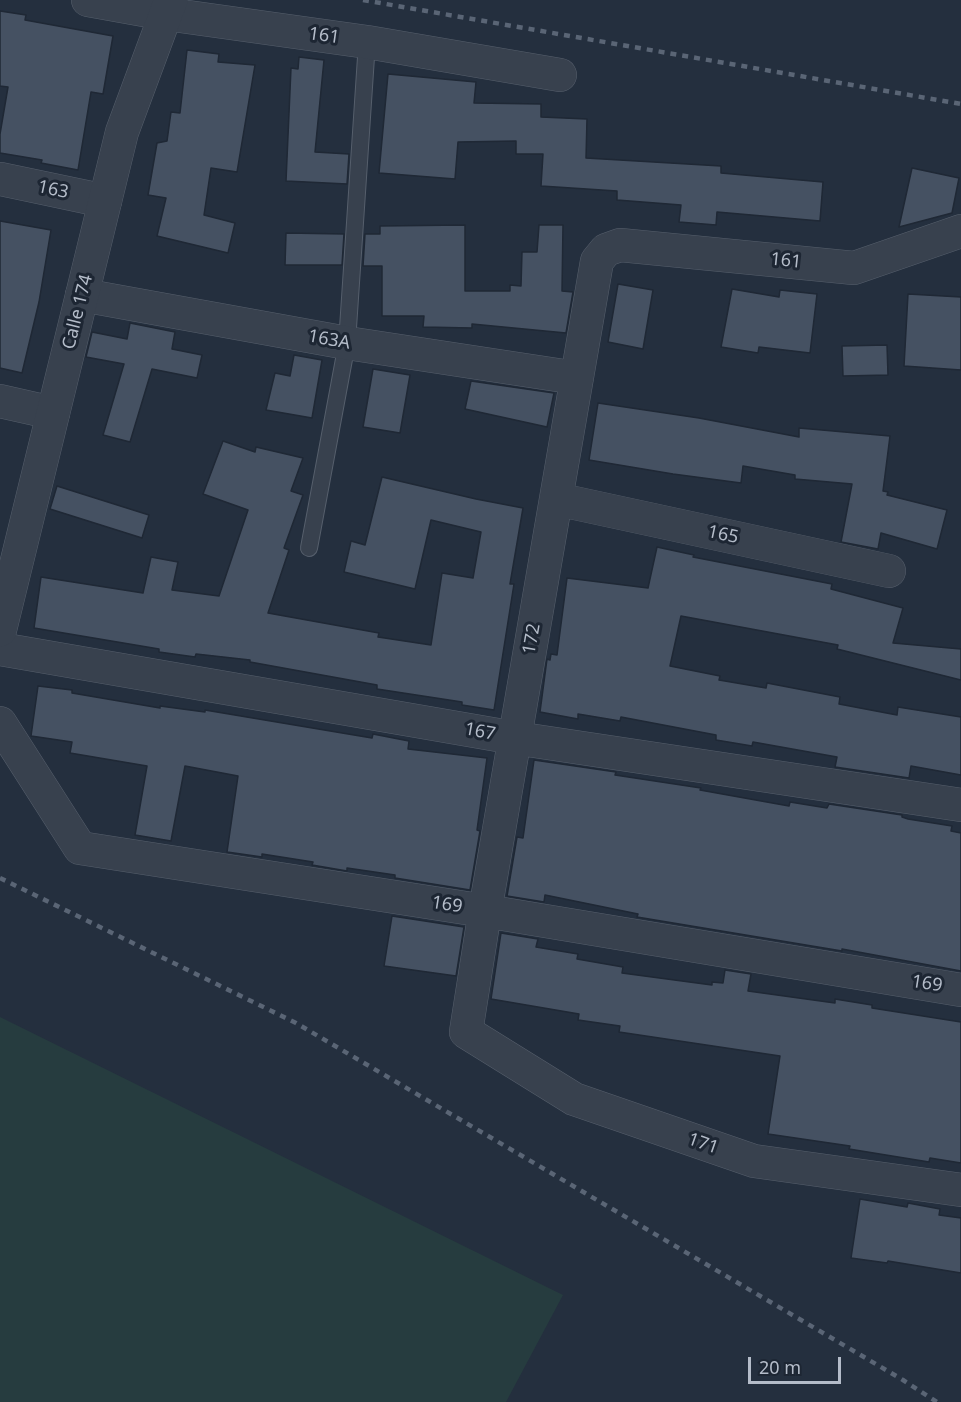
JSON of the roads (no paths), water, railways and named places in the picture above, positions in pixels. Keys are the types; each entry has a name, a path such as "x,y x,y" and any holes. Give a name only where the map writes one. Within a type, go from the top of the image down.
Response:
{"street":[{"name":"161","path":"88,0 168,7 560,75"},
{"name":"Calle 174","path":"0,630 122,132 168,7"},
{"name":"163","path":"0,179 105,201"},
{"name":"161","path":"606,249 620,245 854,268 961,231"},
{"name":"172","path":"466,1032 597,261 606,249"},
{"name":"163A","path":"82,295 347,343 577,378"},
{"path":"0,401 53,413"},
{"name":"165","path":"556,499 889,571"},
{"name":"167","path":"0,649 515,738 961,806"},
{"name":"169","path":"0,723 80,848 485,911 961,990"},
{"name":"171","path":"466,1032 574,1099 754,1161 961,1190"}],"lane":[{"path":"309,548 347,343 367,42"}],"railway":[{"path":"363,0 961,104"},
{"path":"0,878 296,1023 937,1402"}]}
